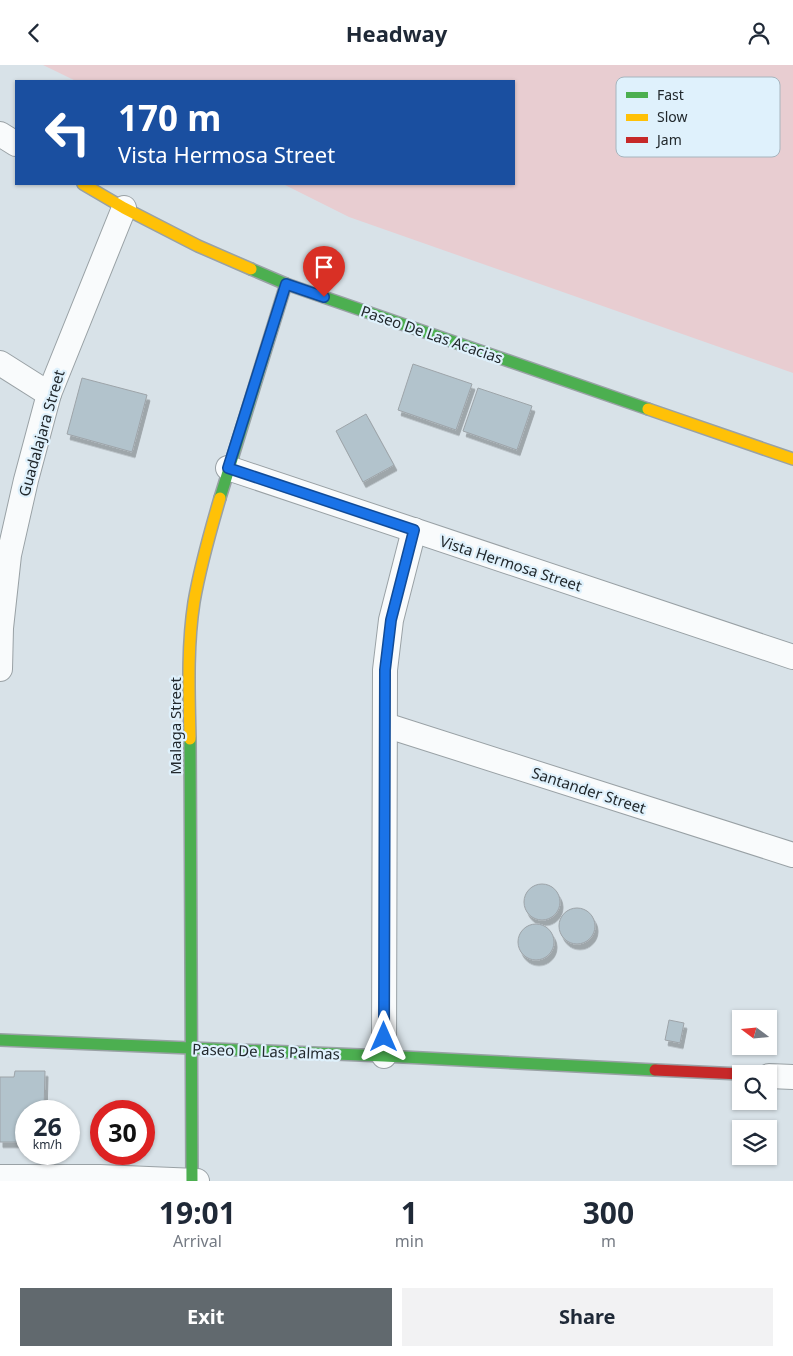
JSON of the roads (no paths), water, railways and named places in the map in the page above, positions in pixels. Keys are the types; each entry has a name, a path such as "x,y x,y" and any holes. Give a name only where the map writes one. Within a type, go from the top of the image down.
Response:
{"street":[{"path":"0,135 15,143"},
{"name":"Paseo De Las Acacias","path":"84,185 198,247 286,284 793,459"},
{"name":"Guadalajara Street","path":"0,669 1,628 9,555 26,480 49,394 124,208"},
{"name":"Malaga Street","path":"192,1181 189,649 194,602 203,558 228,468 286,284"},
{"path":"0,363 49,394"},
{"name":"Vista Hermosa Street","path":"228,468 793,657"},
{"path":"384,1056 385,670 391,620 414,530"},
{"name":"Santander Street","path":"385,725 793,855"},
{"name":"Paseo De Las Palmas","path":"0,1040 384,1056 732,1074"},
{"path":"777,1076 793,1077"},
{"path":"0,1177 100,1177 197,1181"}]}
